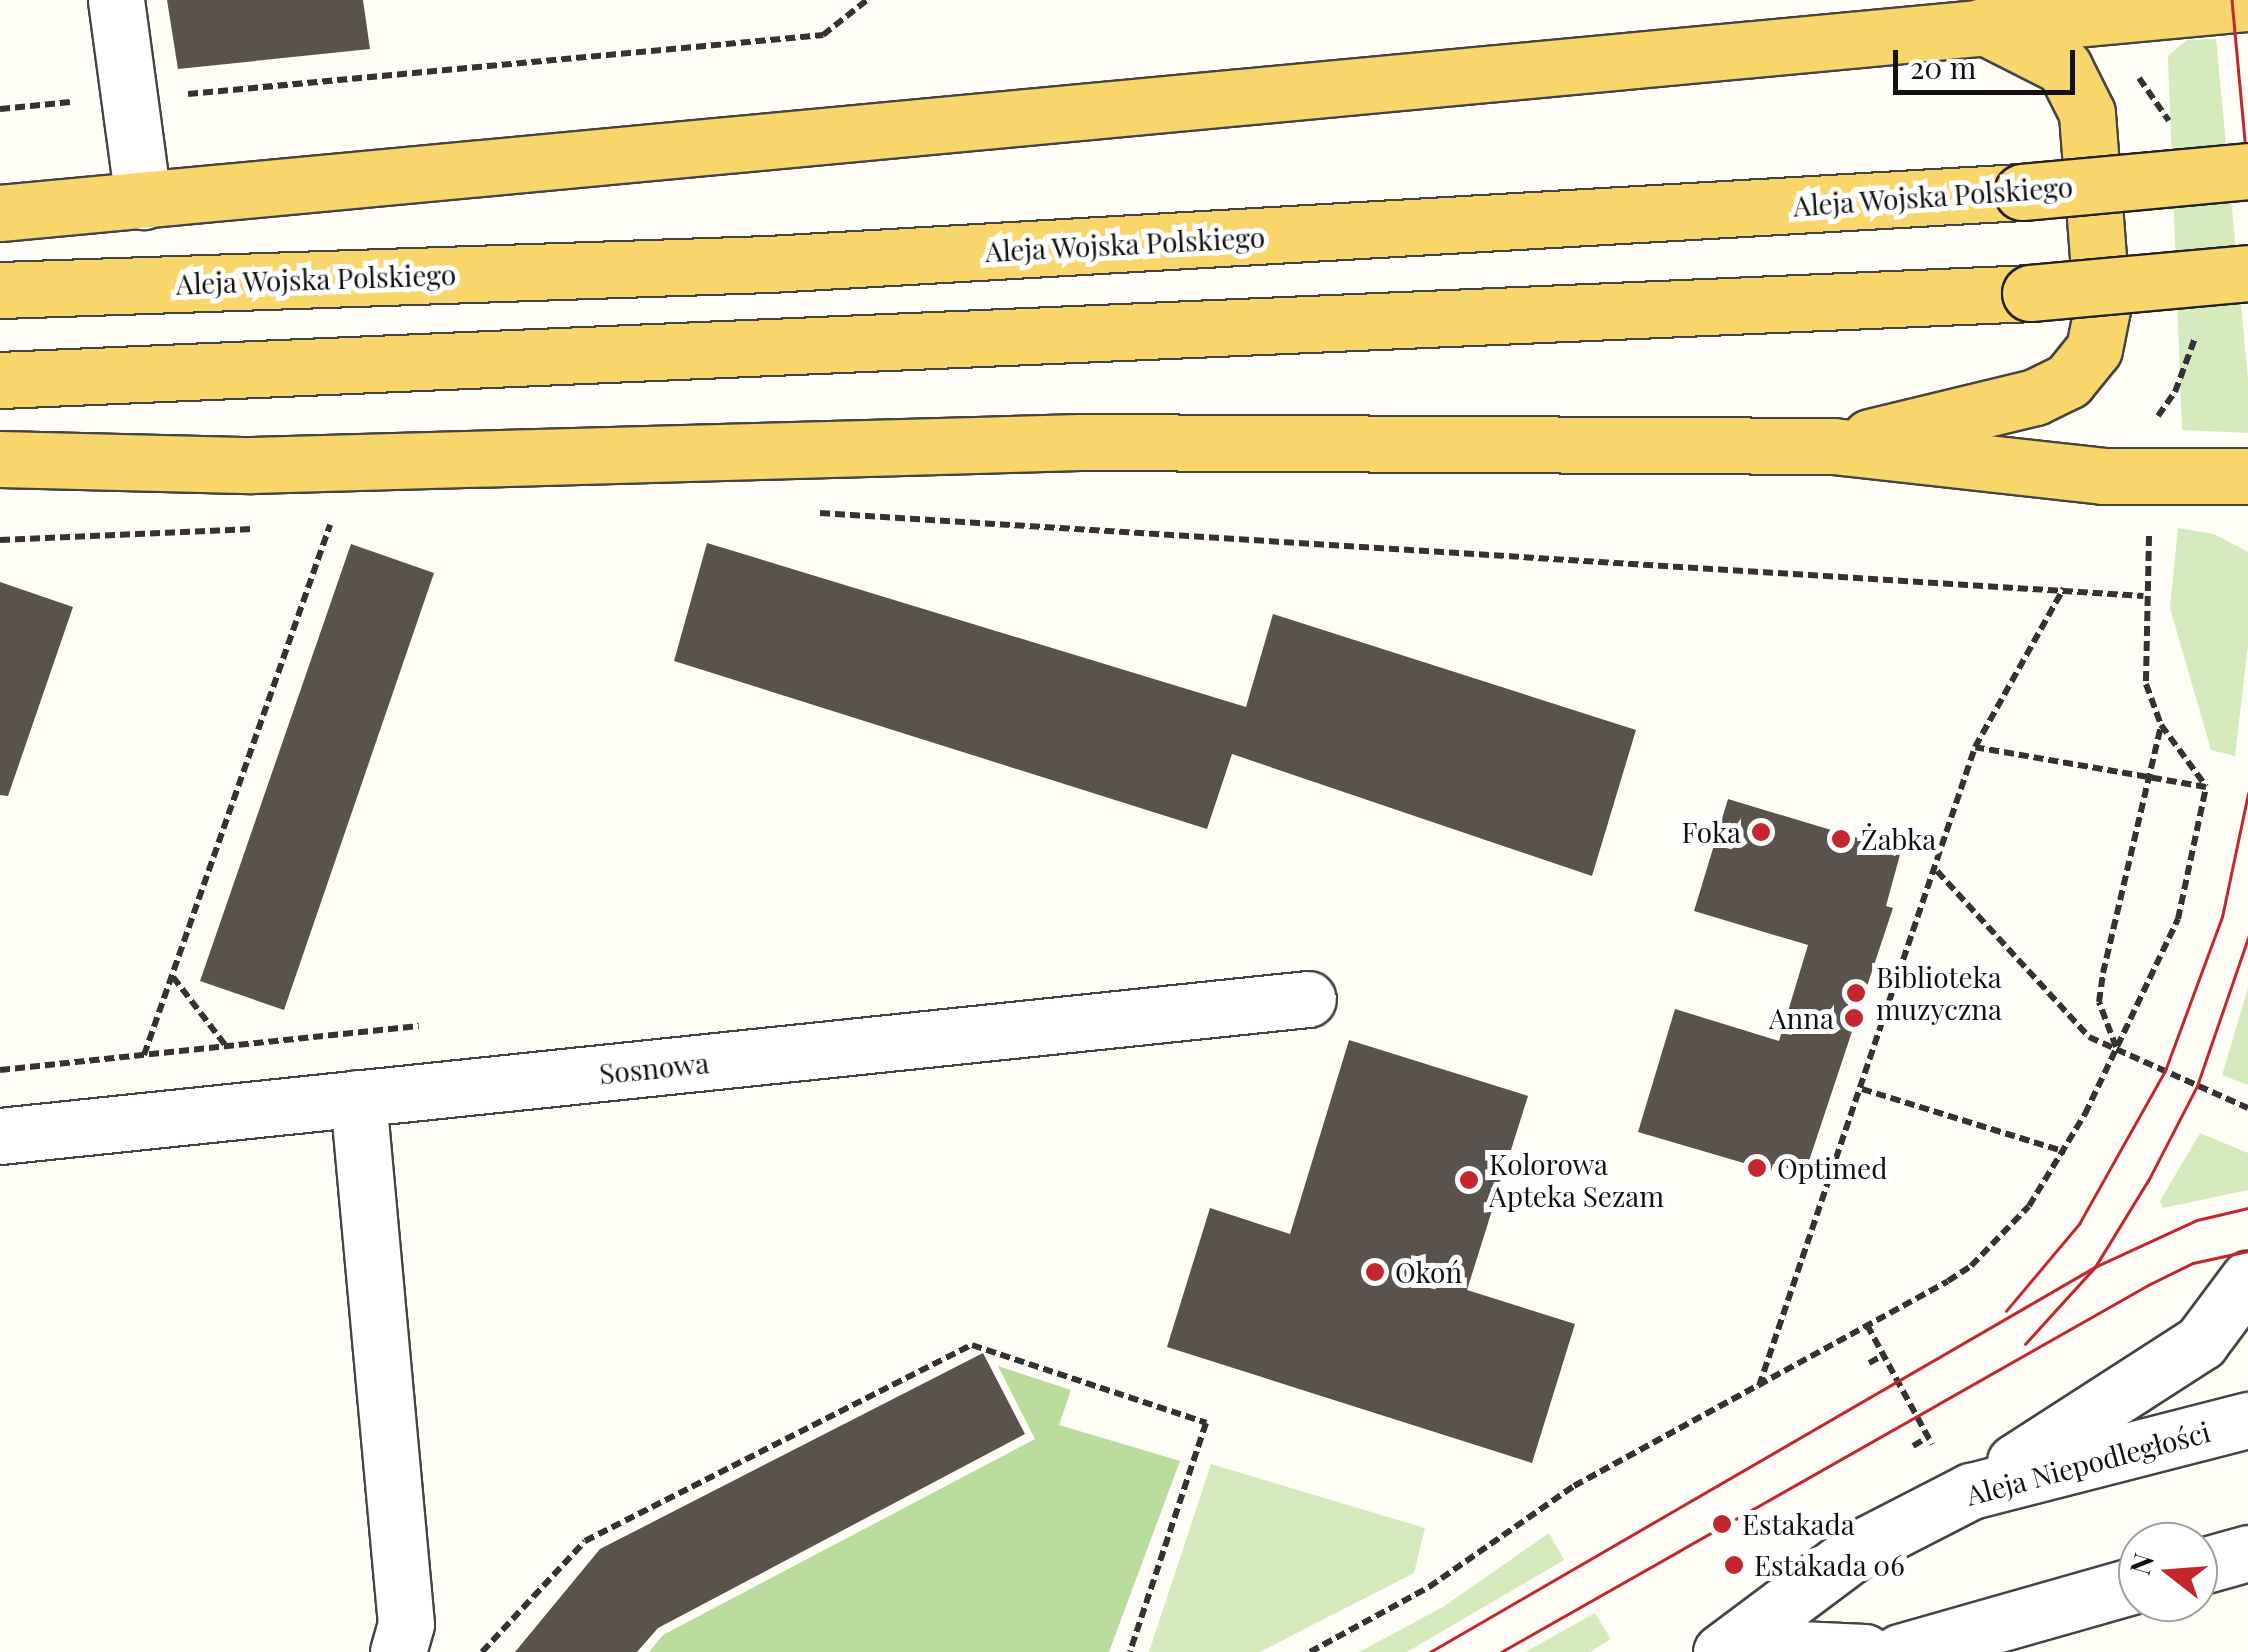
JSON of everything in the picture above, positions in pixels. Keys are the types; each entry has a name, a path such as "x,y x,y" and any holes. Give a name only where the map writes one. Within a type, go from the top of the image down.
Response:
{"main road":[{"path":"0,212 1977,23 2248,2"},
{"path":"1833,446 2035,397 2068,381 2094,349 2102,309 2082,99 2051,57 1977,23"},
{"name":"Aleja Wojska Polskiego","path":"0,290 769,264 2022,192 2248,170"},
{"path":"0,380 2030,294 2248,273"},
{"path":"0,459 252,466 1080,442 1833,446 2102,476 2248,476"}],"street":[{"path":"116,0 144,201"},
{"name":"Sosnowa","path":"0,1136 1308,999"},
{"path":"358,1098 406,1624 398,1652"},
{"path":"1971,1490 2201,1342 2248,1279"},
{"name":"Aleja Niepodległości","path":"1727,1649 1860,1548 1971,1490 2248,1420"},
{"path":"2218,1561 2248,1553"},
{"path":"1900,1652 2118,1590"},
{"name":"Aleja Niepodległości","path":"1727,1649 1865,1652"}],"path":[{"path":"204,92 822,35 867,0"},
{"path":"0,109 83,101"},
{"path":"801,511 2143,596"},
{"path":"311,526 350,524"},
{"path":"144,1054 330,525"},
{"path":"0,540 272,528"},
{"path":"1310,1652 1429,1587 1574,1486 1971,1266 2028,1206 2065,1152 2178,919 2206,786 2161,725 2146,684 2143,596 2150,530"},
{"path":"1759,1386 1975,748 2064,588"},
{"path":"2117,1048 2099,1002 2161,725"},
{"path":"1975,748 2206,786"},
{"path":"1936,870 2088,1037 2248,1108"},
{"path":"172,976 272,1107"},
{"path":"0,1070 419,1026"},
{"path":"1862,1089 2065,1152"},
{"path":"1868,1325 1936,1451 1952,1440"},
{"path":"482,1652 585,1542 972,1345 1206,1423 1130,1652"},
{"path":"1868,1363 1885,1354"},
{"path":"1913,1446 1928,1437"}],"green space":[{"path":"2216,39 2248,379 2248,433 2182,430 2168,56 2187,40"},
{"path":"2178,528 2214,534 2248,552 2248,645 2235,756 2211,750 2170,608"},
{"path":"2248,988 2248,1085 2222,1075"},
{"path":"2200,1133 2248,1153 2248,1190 2163,1208 2160,1201"},
{"path":"998,1366 1071,1390 1059,1425 1180,1461 1109,1652 649,1652 663,1635 1035,1439"},
{"path":"1211,1464 1425,1528 1414,1573 1260,1652 1149,1652"},
{"path":"1549,1533 1564,1560 1407,1652 1359,1652 1443,1607"},
{"path":"1595,1613 1611,1639 1590,1652 1525,1652"}],"building":[{"path":"167,0 363,0 370,49 178,69"},
{"path":"707,543 1246,707 1273,614 1636,730 1592,876 1232,754 1207,829 674,661"},
{"path":"351,544 434,573 284,1010 200,981"},
{"path":"0,582 73,607 8,796 0,795"},
{"path":"1728,799 1901,851 1886,906 1893,908 1805,1173 1773,1164 1771,1171 1638,1132 1675,1009 1779,1041 1808,945 1694,911"},
{"path":"1349,1040 1528,1096 1467,1290 1575,1324 1532,1463 1167,1347 1210,1208 1290,1234"},
{"path":"983,1353 1025,1434 658,1628 637,1652 515,1652 600,1549"}],"tram line":[{"path":"2232,0 2248,174"},
{"path":"2006,1311 2079,1224 2165,1071 2222,917 2248,794"},
{"path":"2025,1344 2095,1267 2149,1179 2197,1086 2248,938"},
{"path":"1430,1652 2095,1267 2197,1220 2248,1208"},
{"path":"1501,1652 2150,1284 2193,1263 2248,1251"}],"place":[{"name":"Foka","path":"1761,832"},
{"name":"Żabka","path":"1841,839"},
{"name":"Biblioteka muzyczna","path":"1856,993"},
{"name":"Anna","path":"1854,1018"},
{"name":"Optimed","path":"1757,1168"},
{"name":"Kolorowa Apteka Sezam","path":"1469,1180"},
{"name":"Okoń","path":"1375,1272"},
{"name":"Estakada","path":"1722,1524"},
{"name":"Estakada 06","path":"1734,1565"}]}
